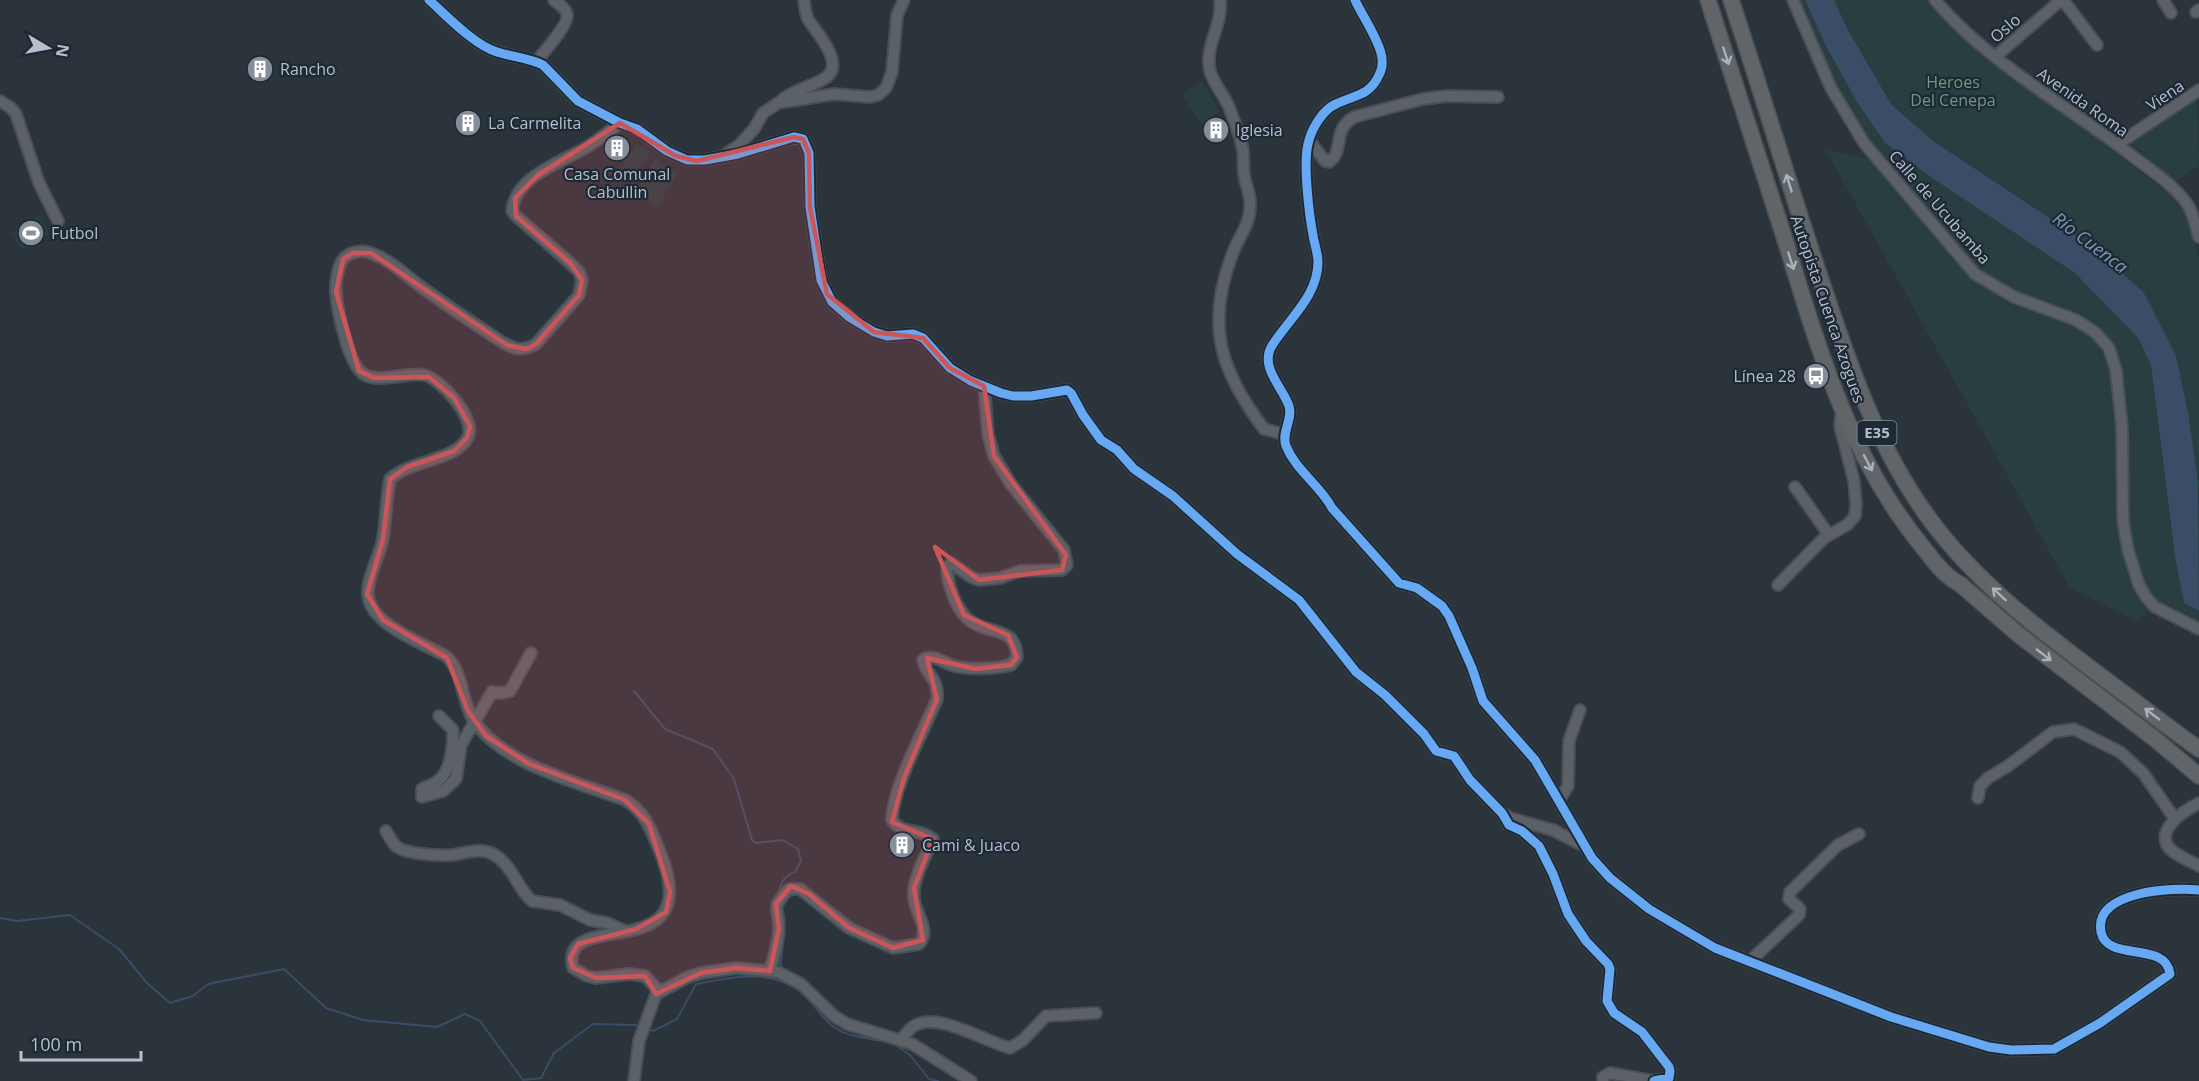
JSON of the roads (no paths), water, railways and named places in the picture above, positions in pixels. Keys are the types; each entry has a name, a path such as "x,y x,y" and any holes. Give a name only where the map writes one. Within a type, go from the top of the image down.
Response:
{"highway":[{"name":"Autopista Cuenca Azogues","path":"1708,0 1804,301 1842,408 1861,451 1894,508 1919,543 1950,579 1966,589 2019,635 2155,739 2199,776"},
{"name":"Autopista Cuenca Azogues","path":"1731,0 1798,212 1854,378 1872,422 1904,480 1931,522 2005,600 2199,749"}],"street":[{"path":"429,0 482,45 496,52 536,62 551,73 578,101 620,123 637,129 667,151 687,160 697,161 756,149 794,136 803,140 809,153 810,207 821,280 832,302 849,317 874,332 887,336 913,334 923,338 950,368 984,386 1013,396 1030,396 1067,390 1071,393 1101,440 1117,450 1134,469 1173,496 1237,554 1299,600 1356,672 1384,694 1424,734 1436,751 1454,756 1470,780 1502,813 1509,825 1522,831 1539,846 1569,914 1586,941 1608,964 1610,969 1607,1001 1614,1013 1642,1032 1669,1067 1669,1078 1654,1081 1610,1073 1603,1077 1603,1081"},
{"path":"536,62 566,23 568,15 554,0"},
{"path":"724,156 739,145 754,129 763,113 803,87 823,80 829,74 832,58 827,46 806,16 804,0"},
{"path":"778,103 834,94 878,96 886,88 892,72 897,15 904,0"},
{"path":"1220,0 1219,25 1208,52 1210,72 1226,100 1239,133 1244,152 1244,175 1250,200 1249,223 1232,255 1217,319 1222,356 1238,390 1264,429 1279,433 1286,431"},
{"path":"1355,0 1383,61 1373,87 1367,93 1335,104 1320,117 1309,140 1307,175 1309,214 1318,260 1317,275 1313,287 1271,346 1268,359 1271,374 1290,408 1286,444 1297,464 1399,584 1417,588 1442,606 1449,616 1472,668 1483,701 1535,760 1585,847 1610,878 1649,909 1715,948 1751,960 1892,1017 1989,1047 2011,1050 2054,1049 2100,1023 2170,974 2169,967 2163,960 2138,951 2114,947 2104,940 2101,930 2102,918 2115,902 2155,890 2173,888 2199,891"},
{"name":"Calle de Ucubamba","path":"1793,0 1831,88 1864,143 1975,274 2014,297 2076,320 2096,333 2109,348 2116,370 2122,427 2123,521 2128,550 2139,585 2155,607 2199,629"},
{"name":"Avenida Roma","path":"1935,0 1958,26 2118,144 2173,189 2189,207 2199,237"},
{"path":"2062,0 2097,45"},
{"name":"Oslo","path":"1996,56 2062,0"},
{"path":"2163,0 2171,13"},
{"name":"Viena","path":"2118,144 2199,90"},
{"path":"1309,140 1325,161 1329,162 1337,153 1341,131 1354,117 1423,99 1447,96 1498,97"},
{"path":"0,101 16,114 39,183 58,220"},
{"path":"620,123 594,142 538,175 518,191 515,198 512,211 516,216 570,263 582,280 579,295 536,344 526,349 507,345 397,267 371,253 353,253 347,256 340,265 336,292 353,360 359,371 374,378 405,375 429,377 454,398 470,426 467,438 458,448 406,467 390,479 383,539 367,594 370,605 383,620 447,657 457,672 468,711 486,736 503,750 529,764 626,800 638,807 649,825 664,861 670,892 666,912 655,922 594,937 578,944 570,958 573,968 587,976 596,978 628,974 645,976 656,988 656,994 643,1028 634,1081"},
{"path":"776,972 779,929 775,910 778,900 789,889 800,889 849,928 893,948 919,944 923,940 924,933 915,900 915,888 933,839 928,835 901,829 892,820 892,810 937,699 937,685 932,674 923,664 923,660 932,657 957,667 975,669 1011,665 1017,657 1015,645 1008,635 975,624 964,615 951,587 947,567 951,563 957,565 971,577 979,580 1000,578 1020,572 1062,570 1067,565 1064,550 1011,484 994,456 988,434 984,386"},
{"path":"1778,585 1829,535 1847,525 1855,516 1854,481 1840,426 1842,408"},
{"path":"1795,487 1829,535"},
{"path":"439,716 453,730 450,759 443,777 437,783 422,789 422,797 443,791 456,779 461,745 474,720 492,692 510,691 531,653"},
{"path":"1559,801 1568,786 1569,741 1580,710"},
{"path":"1978,798 1980,786 1988,778 2053,732 2074,729 2120,752 2143,773 2175,819"},
{"path":"2199,803 2186,809 2175,819 2166,839 2167,845 2199,866"},
{"path":"1502,813 1510,818 1553,830 1572,838 1585,847"},
{"path":"386,831 397,847 403,850 436,855 485,851 496,855 532,901 560,905 590,920 607,923 625,931"},
{"path":"1751,960 1799,915 1800,909 1788,898 1790,892 1838,845 1859,834"},
{"path":"656,994 688,977 701,973 736,968 776,972 801,984 834,1016 847,1024 912,1044 971,1081"},
{"path":"901,1040 914,1026 923,1022 950,1024 996,1045 1010,1048 1016,1046 1050,1014 1096,1013"}],"water":[{"path":"1805,0 1834,0 1848,30 1891,104 1933,141 2095,248 2144,293 2176,356 2188,412 2198,483 2199,611 2184,603 2175,556 2151,365 2138,338 2075,273 1935,180 1886,144 1858,104 1825,44"}],"waterway":[{"path":"634,691 665,729 713,749 734,779 752,840 756,843 783,840 798,849 801,861 795,872 783,880 779,894"},
{"path":"0,918 17,921 70,915 119,949 147,983 170,1003 193,996 208,984 284,969 326,1008 363,1020 437,1027 465,1014 480,1021 523,1080 541,1078 554,1053 593,1024 640,1026"},
{"path":"780,969 784,936"},
{"path":"648,1029 653,1031 677,1019 696,984 749,976 775,979 799,990 829,1023 845,1033 887,1041"},
{"path":"893,1043 910,1055 929,1079 938,1081"}],"place":[{"name":"Rancho","path":"260,69"},
{"name":"La Carmelita","path":"468,123"},
{"name":"Iglesia","path":"1216,130"},
{"name":"Casa Comunal Cabullin","path":"617,148"},
{"name":"Futbol","path":"31,233"},
{"name":"Línea 28","path":"1816,376"},
{"name":"Cami & Juaco","path":"902,845"}],"park label":[{"name":"Heroes Del Cenepa","path":"1953,91"}],"water label":[{"name":"Río Cuenca","path":"2090,243"}]}
